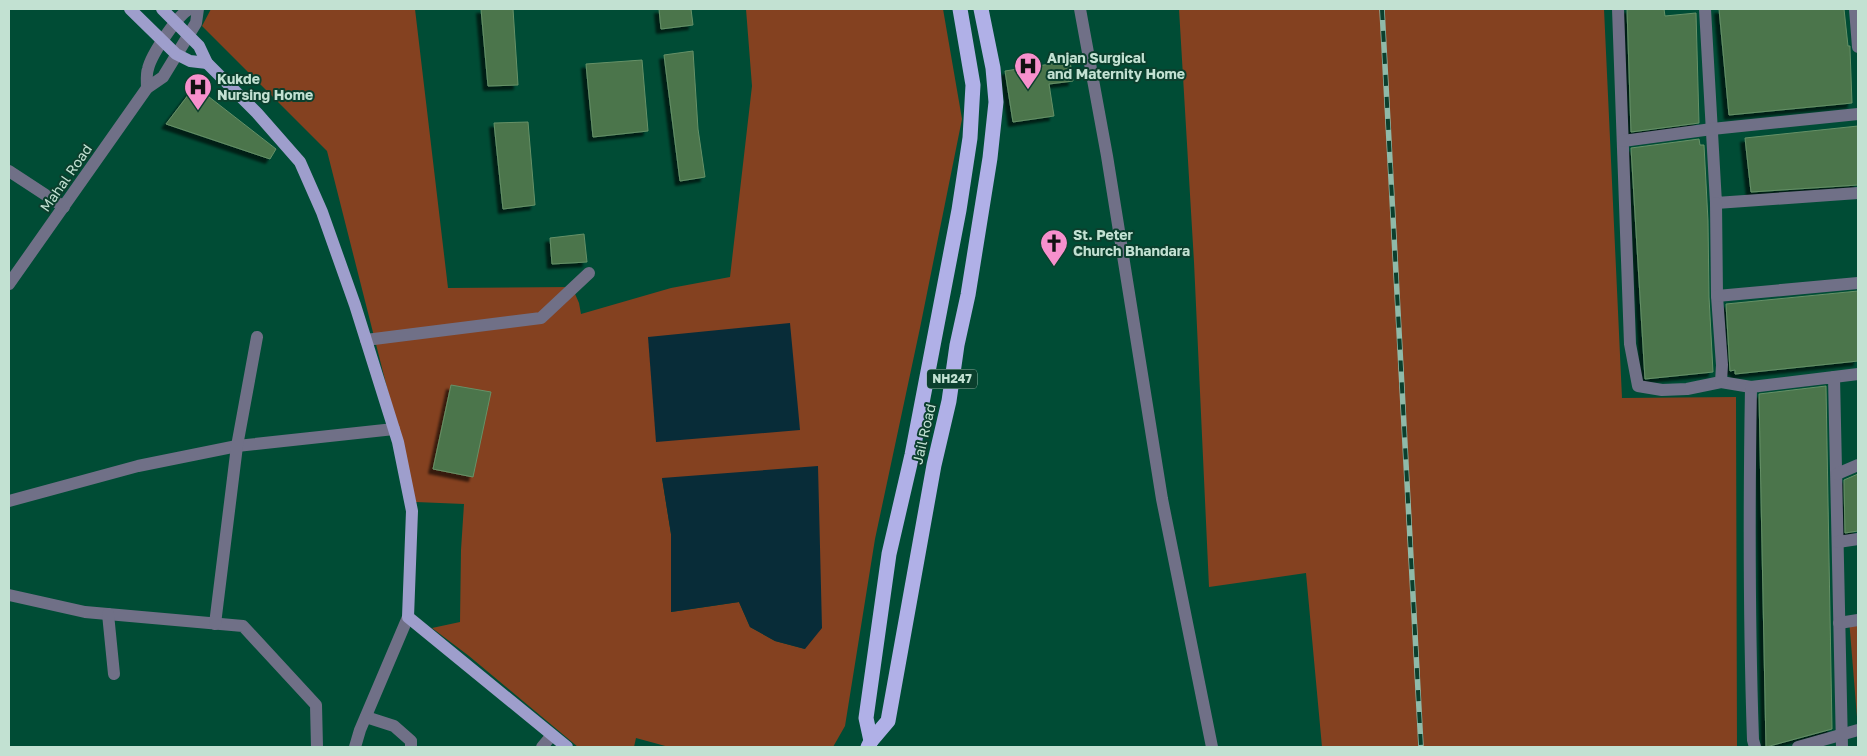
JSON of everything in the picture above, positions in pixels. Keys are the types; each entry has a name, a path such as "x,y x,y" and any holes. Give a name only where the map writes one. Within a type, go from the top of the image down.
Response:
{"highway":[{"name":"Jail Road","path":"870,744 866,718 889,554 912,455 959,210 970,138 973,86 960,9"},
{"name":"Jail Road","path":"870,744 888,721 934,465 949,401 990,158 996,102 993,68 982,9"}],"main road":[{"path":"130,9 176,54 190,61 206,64"},
{"path":"162,9 199,46 206,64 257,113 300,162 322,212 366,340 398,442 412,511 408,617 567,747"}],"street":[{"name":"Mahal Road","path":"147,88 148,69 162,42 184,11 190,9"},
{"name":"Mahal Road","path":"9,284 147,88 163,77 196,23 198,9"},
{"path":"1080,9 1162,499 1212,747"},
{"path":"1618,9 1630,344 1638,386 1662,390 1687,389 1721,382 1751,387 1858,374"},
{"path":"1705,9 1716,203 1717,296 1722,365 1721,382"},
{"path":"1855,9 1858,47"},
{"path":"1623,141 1712,129 1858,114"},
{"path":"9,171 64,207"},
{"path":"1716,203 1858,193"},
{"path":"366,340 541,318 589,273"},
{"path":"1717,296 1858,283"},
{"path":"215,624 237,446 257,338"},
{"path":"1834,377 1842,741"},
{"path":"1751,387 1751,682 1753,740 1755,747"},
{"path":"9,501 138,466 237,446 394,429"},
{"path":"1837,474 1858,465"},
{"path":"1838,542 1858,539"},
{"path":"9,595 85,612 244,626 316,705 317,747"},
{"path":"108,614 114,674"},
{"path":"355,747 408,617"},
{"path":"1840,622 1858,620"},
{"path":"366,717 394,726 411,741 411,747"},
{"path":"1798,747 1842,741 1858,730"},
{"path":"542,747 552,735"}],"shaded area":[{"path":"211,9 415,9 448,288 572,287 579,303 581,314 671,288 730,277 752,86 746,9 943,9 962,119 875,539 845,726 833,747 669,747 636,738 634,747 578,747 469,656 432,628 460,622 464,504 416,502 327,151 202,26","holes":["662,478 805,649 775,641 750,627 739,602 671,612 671,534"]},
{"path":"1179,9 1604,9 1622,398 1736,397 1737,747 1322,747 1306,573 1209,587 1194,262"},
{"path":"1858,617 1858,716 1857,717 1849,619"}],"water":[{"path":"790,323 800,430 656,442 648,337"},
{"path":"818,466 822,628 805,649 775,641 750,627 739,602 671,612 671,534 662,478"}],"building":[{"path":"481,9 513,9 518,85 488,86"},
{"path":"659,9 691,9 693,25 661,29"},
{"path":"1627,9 1664,9 1665,16 1696,13 1699,123 1631,132"},
{"path":"1719,9 1844,9 1848,46 1850,46 1852,103 1729,115"},
{"path":"693,51 698,129 705,177 680,181 664,55"},
{"path":"642,60 648,131 593,137 586,64"},
{"path":"1070,61 1073,81 1049,84 1054,116 1013,122 1005,71"},
{"path":"195,86 276,149 270,159 166,124"},
{"path":"528,122 535,205 503,209 494,123"},
{"path":"1858,126 1858,185 1751,192 1745,138"},
{"path":"1699,139 1700,145 1704,145 1713,372 1645,379 1631,148"},
{"path":"584,234 587,262 552,264 550,238"},
{"path":"1858,291 1858,361 1735,374 1735,370 1730,371 1726,304"},
{"path":"451,385 491,392 473,477 433,469"},
{"path":"1826,386 1832,729 1766,747 1759,394"},
{"path":"1858,474 1858,531 1845,533 1844,480"}],"railway":[{"path":"1382,9 1421,747"}],"place":[{"name":"Anjan Surgical and Maternity Home","path":"1028,90"},
{"name":"Kukde Nursing Home","path":"198,111"},
{"name":"St. Peter Church Bhandara","path":"1054,267"}]}
